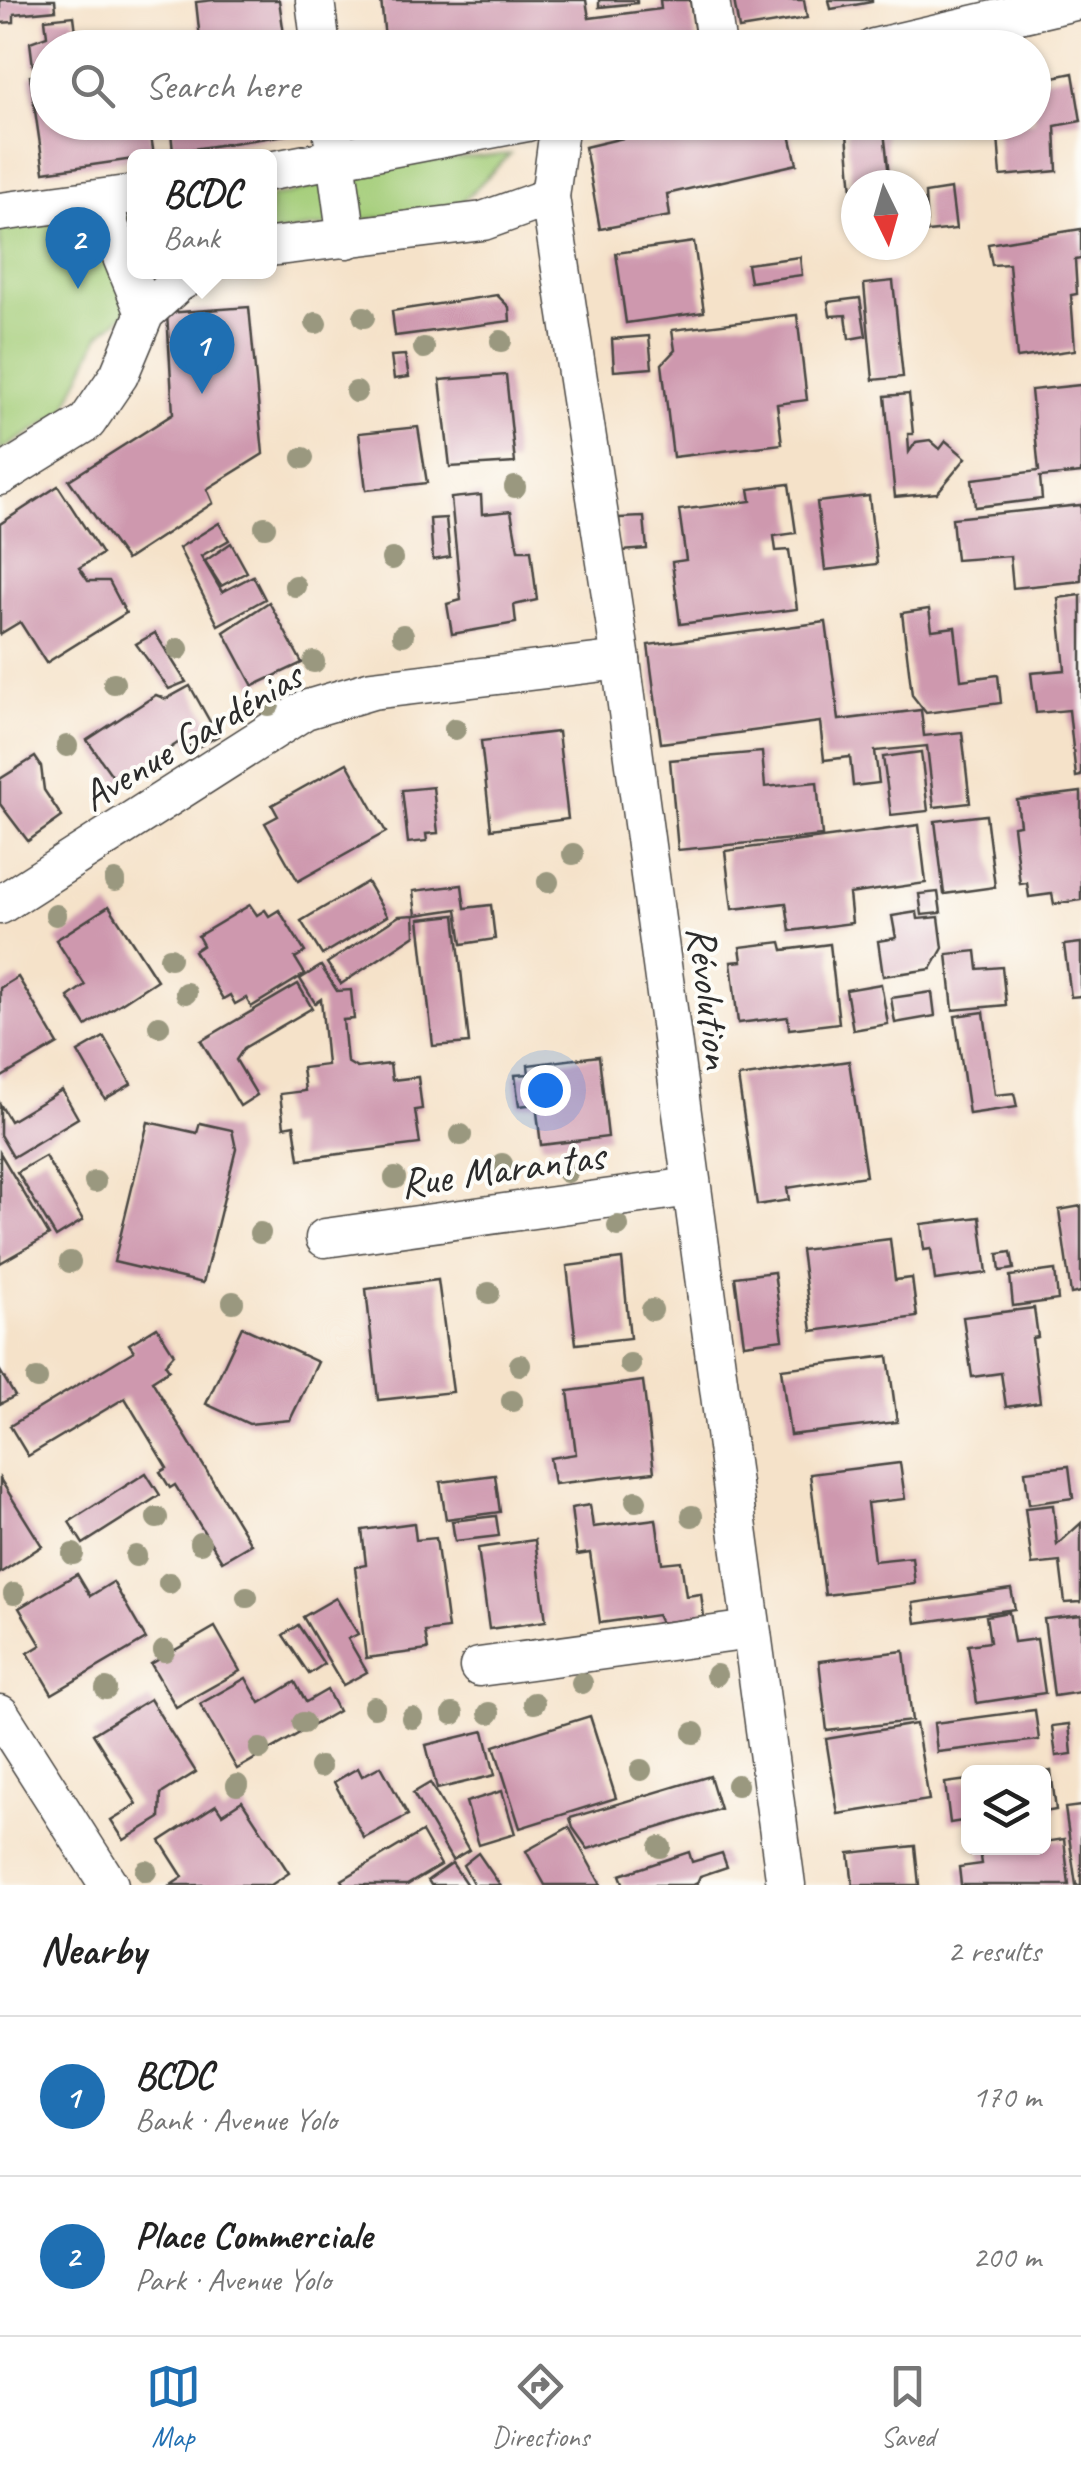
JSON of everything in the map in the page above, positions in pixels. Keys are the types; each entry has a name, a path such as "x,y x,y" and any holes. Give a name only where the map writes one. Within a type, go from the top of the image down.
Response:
{"street":[{"path":"315,0 319,30"},
{"path":"710,0 714,30"},
{"path":"948,30 1067,1"},
{"name":"Révolution","path":"558,140 550,198 621,660 786,1885"},
{"path":"277,168 334,141 347,239"},
{"path":"0,212 120,197 110,228 127,269"},
{"path":"277,246 483,222 550,198"},
{"path":"131,279 146,314"},
{"path":"0,476 87,422 119,375 146,314 185,279"},
{"name":"Avenue Gardénias","path":"0,904 305,710 372,690 621,660"},
{"name":"Rue Marantas","path":"326,1238 690,1187"},
{"path":"479,1667 751,1630"},
{"path":"0,1714 109,1885"}],"green space":[{"path":"510,154 458,206 277,233 277,195 384,164"},
{"path":"127,212 127,279 168,279 100,334 64,412 0,451 0,226"}],"building":[{"path":"0,0 55,0 56,10 14,14 14,22 0,23"},
{"path":"279,0 283,30 199,30 196,2"},
{"path":"381,0 586,0 589,18 661,9 660,0 690,0 694,30 384,30"},
{"path":"599,0 637,0 637,3 599,7"},
{"path":"734,0 804,0 807,18 739,29"},
{"path":"829,0 872,0 872,2 831,9"},
{"path":"74,16 76,30 46,30 45,19"},
{"path":"1073,73 1081,121 1055,126 1057,171 1001,176 998,140 1051,140 1051,78"},
{"path":"39,140 152,140 153,149 127,149 127,160 44,172"},
{"path":"172,140 253,140 193,149 173,149"},
{"path":"615,140 791,140 797,164 667,194 670,216 600,229 585,147"},
{"path":"848,140 885,140 888,170 850,170"},
{"path":"951,189 956,229 931,232 931,192"},
{"path":"1081,229 1081,259 1075,260 1077,294 1071,295 1075,350 1017,358 1009,264 992,265 988,244"},
{"path":"694,242 704,312 626,323 616,253"},
{"path":"800,257 802,275 750,282 747,264"},
{"path":"893,281 903,377 873,380 864,284"},
{"path":"497,295 509,307 510,321 395,336 392,311"},
{"path":"860,298 866,336 849,339 846,315 830,316 828,302"},
{"path":"249,307 263,454 207,489 213,503 126,560 69,480 173,414 167,313"},
{"path":"797,315 807,400 777,404 782,444 673,457 662,364 675,350 672,330"},
{"path":"649,336 652,368 614,371 612,339"},
{"path":"405,355 409,377 394,379 391,356"},
{"path":"506,375 515,463 450,467 440,380"},
{"path":"1081,385 1081,473 1040,477 1042,499 975,507 972,479 1039,471 1031,390"},
{"path":"909,394 913,434 908,434 909,452 916,442 930,440 940,449 946,441 966,458 937,493 895,497 885,396"},
{"path":"418,427 427,483 366,490 359,433"},
{"path":"789,484 796,533 774,536 776,551 789,550 797,609 680,624 672,562 686,560 679,510 751,501 749,489"},
{"path":"58,486 102,554 79,568 88,581 109,581 126,613 46,663 20,622 0,634 0,524"},
{"path":"481,495 482,514 511,511 518,550 531,550 537,600 514,605 516,623 452,634 447,604 461,600 451,498"},
{"path":"869,496 877,564 825,570 817,502"},
{"path":"1081,505 1081,581 1013,588 1010,556 956,560 952,518"},
{"path":"644,517 647,549 622,551 619,518"},
{"path":"446,518 450,557 433,560 430,519"},
{"path":"219,523 229,540 201,556 222,592 253,576 265,599 218,625 179,548"},
{"path":"231,543 247,572 221,586 205,561"},
{"path":"1081,595 1081,776 1076,777 1069,710 1036,713 1031,673 1065,670 1058,598"},
{"path":"269,602 302,663 253,686 224,632"},
{"path":"929,609 932,630 955,627 961,680 998,675 1001,703 926,713 912,695 902,613"},
{"path":"826,622 839,720 921,710 924,736 962,732 970,803 934,807 927,746 875,751 879,783 853,786 850,757 824,760 820,722 661,743 648,645"},
{"path":"155,633 186,682 169,689 136,644"},
{"path":"190,686 218,736 192,750 185,738 118,784 87,740 156,695 166,699"},
{"path":"558,732 568,819 491,829 481,741"},
{"path":"762,752 765,787 817,782 822,836 678,850 670,760"},
{"path":"921,752 928,811 891,815 883,757"},
{"path":"35,757 41,766 44,790 62,817 28,841 0,804 0,779"},
{"path":"347,763 386,832 298,881 265,823 278,816 272,805"},
{"path":"433,787 438,833 426,834 427,841 408,843 402,790"},
{"path":"1081,792 1081,900 1054,904 1052,894 1029,897 1027,883 1020,884 1013,826 1020,825 1017,800"},
{"path":"986,815 995,887 944,894 935,821"},
{"path":"919,825 926,883 849,894 852,923 790,931 786,903 732,909 725,851"},
{"path":"367,882 387,916 322,955 301,921"},
{"path":"462,885 465,908 491,905 495,939 462,944 457,909 416,915 413,891"},
{"path":"938,892 941,913 922,915 919,894"},
{"path":"250,905 257,915 265,910 269,916 279,910 305,952 295,958 305,974 251,1007 246,998 235,1004 230,995 223,999 194,951 203,945 198,936"},
{"path":"109,906 157,980 86,1026 68,997 85,985 56,940"},
{"path":"917,912 918,919 939,917 943,948 931,969 883,976 878,941 896,938 892,916"},
{"path":"414,915 415,935 341,984 327,963 399,916"},
{"path":"455,915 469,1043 433,1046 419,919"},
{"path":"781,942 783,950 830,944 839,1023 789,1029 788,1017 738,1023 731,962 742,961 740,947"},
{"path":"1081,943 1081,996 1071,997 1064,945"},
{"path":"976,951 978,969 1002,967 1006,1005 953,1010 947,954"},
{"path":"321,966 337,991 351,990 354,1019 343,1020 347,1062 357,1068 390,1064 392,1080 418,1077 422,1109 415,1110 420,1144 299,1159 294,1125 284,1127 280,1094 305,1091 302,1068 327,1065 321,999 315,1003 300,979"},
{"path":"18,977 58,1044 0,1078 0,988"},
{"path":"298,984 312,1008 244,1048 236,1060 257,1095 240,1106 201,1041"},
{"path":"881,984 888,1024 853,1030 846,990"},
{"path":"932,992 935,1016 895,1023 891,998"},
{"path":"984,1012 995,1095 1014,1093 1017,1107 969,1114 955,1016"},
{"path":"104,1037 131,1084 105,1099 78,1052"},
{"path":"599,1056 608,1137 541,1145 536,1104 519,1106 515,1075 529,1074 528,1065"},
{"path":"849,1061 866,1176 787,1188 789,1200 757,1205 738,1077"},
{"path":"62,1090 78,1118 13,1157 0,1135 0,1104 10,1121"},
{"path":"148,1122 197,1133 200,1123 232,1130 236,1149 203,1283 114,1262"},
{"path":"0,1153 49,1235 0,1263"},
{"path":"45,1156 83,1220 56,1237 17,1172"},
{"path":"1081,1206 1081,1292 1071,1294 1059,1210"},
{"path":"980,1217 987,1273 935,1280 931,1249 924,1250 921,1224"},
{"path":"890,1239 895,1280 912,1278 917,1317 812,1331 801,1250"},
{"path":"1011,1252 1014,1269 1000,1271 998,1254"},
{"path":"622,1259 630,1338 576,1344 567,1266"},
{"path":"1055,1270 1058,1300 1013,1306 1010,1276"},
{"path":"774,1272 783,1339 744,1344 735,1277"},
{"path":"438,1280 453,1392 378,1400 366,1289"},
{"path":"1034,1308 1038,1337 1032,1338 1040,1402 1006,1407 1001,1373 972,1377 963,1317"},
{"path":"157,1327 174,1354 165,1364 169,1370 152,1381 251,1544 222,1561 175,1485 170,1488 160,1472 167,1468 125,1398 28,1456 10,1426 134,1351 129,1344"},
{"path":"242,1327 318,1362 290,1420 249,1424 206,1404"},
{"path":"888,1356 897,1422 790,1435 781,1369"},
{"path":"0,1371 15,1396 0,1404"},
{"path":"643,1381 654,1472 554,1484 550,1458 576,1454 568,1391"},
{"path":"900,1463 905,1499 867,1503 874,1561 912,1557 915,1584 825,1595 810,1474"},
{"path":"1069,1466 1073,1498 1029,1504 1025,1471"},
{"path":"146,1473 160,1495 83,1544 69,1522"},
{"path":"495,1475 500,1512 446,1519 440,1482"},
{"path":"0,1479 42,1546 0,1573"},
{"path":"590,1505 593,1527 656,1519 662,1563 681,1561 686,1596 701,1594 704,1617 661,1623 657,1615 600,1623 590,1553 577,1555 571,1508"},
{"path":"1053,1505 1057,1545 1081,1523 1081,1602 1065,1603 1060,1562 1032,1565 1025,1508"},
{"path":"496,1516 499,1536 455,1541 452,1521"},
{"path":"414,1523 416,1540 436,1538 448,1629 425,1632 428,1650 366,1658 355,1567 366,1565 362,1530"},
{"path":"535,1540 546,1621 489,1629 478,1548"},
{"path":"77,1574 90,1596 113,1582 146,1639 52,1694 28,1653 41,1645 19,1608"},
{"path":"1011,1589 1015,1609 916,1623 913,1603"},
{"path":"336,1598 358,1634 348,1639 367,1672 343,1685 303,1617"},
{"path":"1009,1612 1014,1642 1037,1639 1045,1693 977,1703 968,1645 990,1642 986,1616"},
{"path":"1081,1615 1081,1692 1054,1696 1044,1619"},
{"path":"298,1625 324,1664 309,1674 283,1635"},
{"path":"215,1627 240,1671 176,1707 151,1664"},
{"path":"904,1651 912,1721 827,1731 819,1661"},
{"path":"246,1678 260,1703 295,1682 306,1702 327,1690 338,1711 237,1769 200,1704"},
{"path":"150,1699 196,1772 161,1794 160,1818 124,1840 111,1820 137,1804 93,1734"},
{"path":"1035,1710 1039,1740 937,1752 934,1723"},
{"path":"590,1716 616,1798 520,1828 494,1746"},
{"path":"916,1724 929,1800 838,1814 826,1739"},
{"path":"1069,1724 1072,1754 1056,1756 1052,1726"},
{"path":"484,1731 495,1775 437,1789 426,1745"},
{"path":"381,1766 408,1815 364,1838 334,1782 358,1768 362,1776"},
{"path":"1051,1771 1056,1810 1051,1811"},
{"path":"710,1776 720,1809 588,1849 573,1828 570,1818"},
{"path":"961,1781 961,1821 950,1823 945,1783"},
{"path":"430,1783 469,1850 452,1860 413,1793"},
{"path":"502,1791 515,1834 479,1845 466,1802"},
{"path":"242,1801 289,1873 271,1885 171,1885 183,1877 160,1841 216,1805 222,1814"},
{"path":"1081,1806 1081,1885 1076,1885 1065,1808"},
{"path":"569,1827 601,1885 545,1885 526,1851"},
{"path":"422,1832 441,1865 407,1885 345,1885 342,1880"},
{"path":"1064,1839 1069,1885 961,1885 959,1867 982,1864 981,1855 1051,1855 1051,1841"},
{"path":"915,1846 919,1885 853,1885 849,1853"},
{"path":"689,1852 692,1862 722,1853 727,1867 700,1876 693,1885 624,1885 620,1875"},
{"path":"478,1853 500,1885 474,1885 463,1865"},
{"path":"452,1863 467,1885 431,1885 428,1880"}],"place":[{"name":"Place Commerciale","path":"78,289"},
{"name":"BCDC","path":"202,394"}]}
